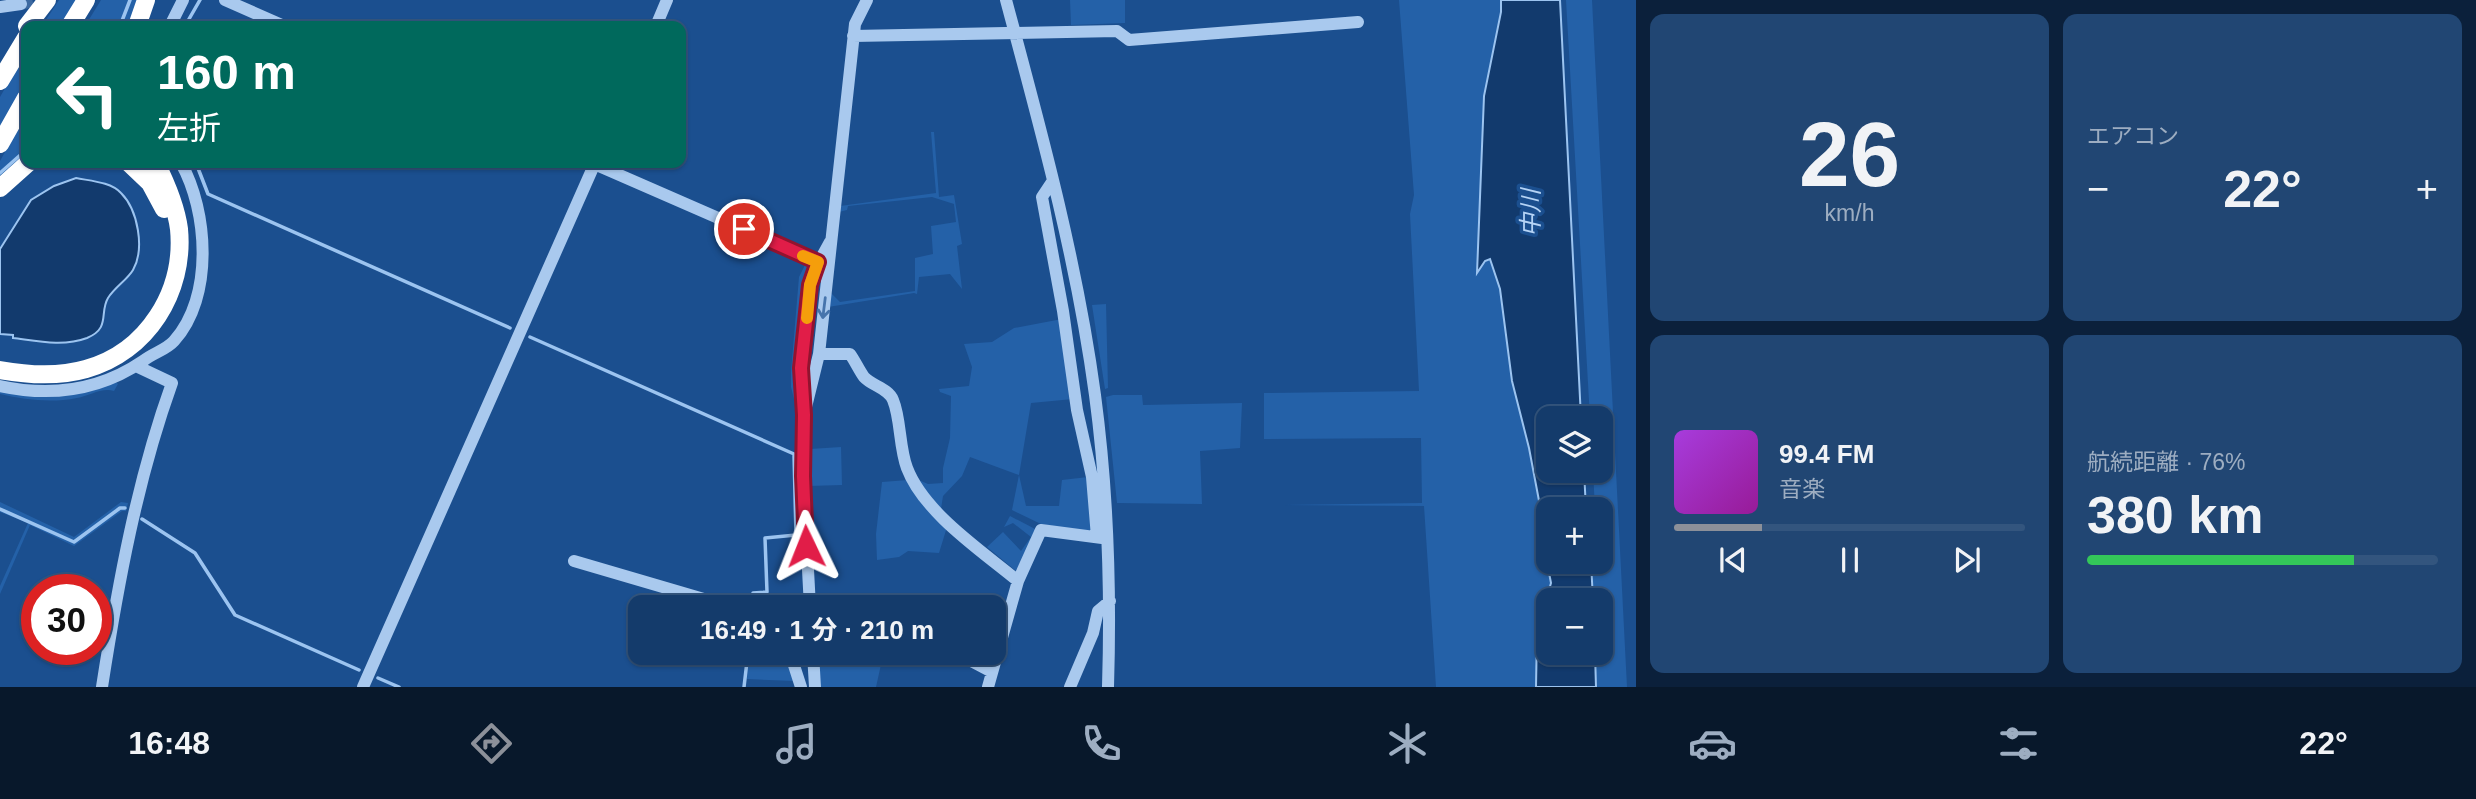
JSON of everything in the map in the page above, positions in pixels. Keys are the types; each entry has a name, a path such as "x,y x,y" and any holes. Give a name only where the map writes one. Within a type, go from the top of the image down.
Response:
{"highway":[{"path":"36,21 48,0"},
{"path":"32,21 48,0"},
{"path":"73,21 86,0"},
{"path":"139,21 146,0"},
{"path":"0,63 21,35"},
{"path":"0,81 21,46"},
{"path":"0,145 21,107"},
{"path":"0,188 22,168"},
{"path":"0,370 52,375 86,369 118,355 141,330 161,290 167,267 169,239 160,198 150,183 134,168"},
{"path":"0,359 37,364 71,362 104,350 159,317 168,300 178,264 178,227 174,206 158,168"}],"street":[{"path":"172,21 183,0"},
{"path":"225,0 273,21"},
{"path":"658,21 667,0"},
{"path":"808,595 801,368 810,285 824,264 832,240 853,36 855,24 867,0"},
{"path":"1006,0 1071,259 1087,346 1100,437 1102,538"},
{"path":"0,7 21,4"},
{"path":"853,36 1117,31 1129,40 1358,22"},
{"path":"0,386 19,390 65,392 104,382 164,349 180,334 198,285 203,252 199,210 183,168"},
{"path":"363,687 592,168"},
{"path":"605,168 824,264"},
{"path":"1052,182 1042,197 1063,311 1077,410 1102,538 1110,601 1108,687"},
{"path":"804,415 819,354 824,264"},
{"path":"819,354 850,354 865,379 881,387 892,399 907,470 918,491 955,529 1018,581"},
{"path":"102,687 135,505 172,383 136,366"},
{"path":"988,687 1018,581 1041,530 1102,538"},
{"path":"574,561 690,595"},
{"path":"1070,687 1093,633 1098,611 1110,601"},
{"path":"794,665 801,687"},
{"path":"814,665 815,687"},
{"path":"979,665 992,672"}],"shaded area":[{"path":"59,0 79,0 65,21 45,21"},
{"path":"101,0 140,0 133,21 88,21"},
{"path":"1070,0 1125,0 1125,23 1071,25"},
{"path":"1399,0 1501,0 1478,271 1485,261 1490,259 1500,289 1512,381 1538,497 1536,497 1536,574 1549,574 1551,583 1550,588 1536,588 1536,687 1436,687 1424,506 1284,505 1422,503 1421,438 1264,439 1264,393 1419,391 1410,214 1414,195"},
{"path":"1566,0 1592,0 1613,406 1589,406"},
{"path":"21,61 21,95 0,129 0,97"},
{"path":"21,123 21,161 0,180 0,161"},
{"path":"931,132 934,132 939,197 954,195 962,244 957,246 962,289 950,274 919,277 917,294 828,307 830,292 840,302 915,291 915,258 933,254 931,226 956,222 954,204 932,197 848,206 847,210 839,212 840,206 936,193"},
{"path":"805,265 810,269 797,411 791,387 791,372 799,277"},
{"path":"1106,304 1108,388 1105,389 1092,305"},
{"path":"1062,319 1073,399 1031,403 1019,475 970,457 962,476 943,496 941,509 914,478 928,484 943,483 943,468 950,438 951,396 939,389 969,386 972,367 964,344 992,342 1014,328"},
{"path":"115,381 118,384 114,391 100,391 67,400 38,400 0,394 0,389"},
{"path":"1142,395 1143,405 1242,403 1240,448 1200,451 1202,504 1117,503 1106,397"},
{"path":"1613,412 1627,687 1596,687 1595,665 1613,665 1613,588 1592,588 1592,574 1613,574 1613,497 1594,497 1594,483 1613,483"},
{"path":"841,447 842,485 808,486 810,449"},
{"path":"1019,475 1026,506 1059,506 1062,480 1088,477 1091,530 1087,532 1041,524 1012,510"},
{"path":"908,480 947,527 939,553 908,551 899,557 877,560 876,534 882,482"},
{"path":"0,502 74,537 121,502 128,503 126,511 122,511 74,546 30,525 0,594 0,586 28,523 0,512"},
{"path":"1010,516 1037,530 1016,571 987,547 1003,532 1021,551 1031,537 1013,523 1004,527"},
{"path":"748,665 790,665 795,681 747,679"},
{"path":"816,665 881,665 876,687 817,687"}],"water":[{"name":"中川","path":"1501,0 1560,0 1580,406 1536,406 1536,483 1585,483 1585,497 1538,497 1512,381 1500,289 1490,259 1485,261 1477,273 1484,96"},
{"path":"76,178 112,186 127,200 135,219 139,241 139,252 133,270 108,298 99,330 87,338 50,342 0,334 0,249 31,200 54,186"},
{"path":"1549,574 1592,574 1592,588 1550,588"},
{"path":"1536,665 1595,665 1596,687 1536,687"}],"waterway":[{"path":"122,21 130,0"},
{"path":"188,21 200,0"},
{"path":"0,173 21,154"},
{"path":"198,168 208,194 510,328"},
{"path":"530,337 794,454 796,535 765,538 767,592 753,595"},
{"path":"0,509 74,542 120,508 125,508"},
{"path":"142,519 195,553 235,615 359,670"},
{"path":"744,687 747,665"},
{"path":"378,678 399,687"}],"tunnel":[{"path":"21,4 38,0"}],"slow traffic":[{"path":"803,256 818,262 810,285 807,318"}],"route":[{"path":"744,229 818,262 810,285 801,368 806,546"}]}
